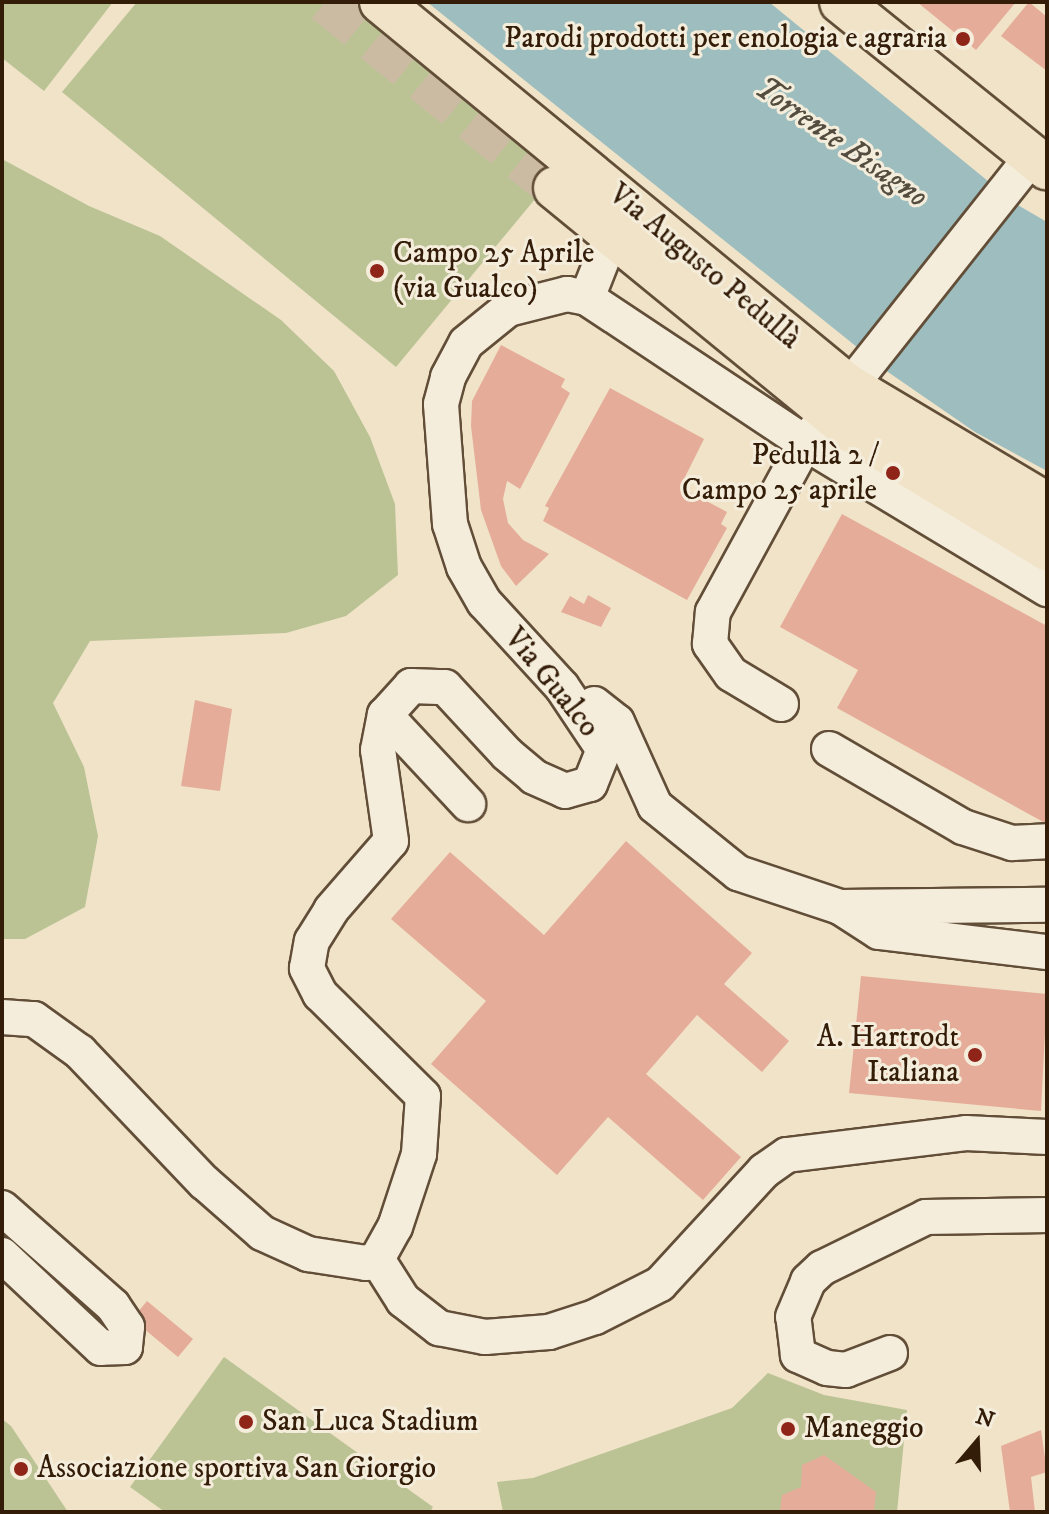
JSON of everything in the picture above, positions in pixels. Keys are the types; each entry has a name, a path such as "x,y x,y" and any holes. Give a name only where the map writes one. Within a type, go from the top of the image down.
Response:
{"main road":[{"name":"Via Augusto Pedullà","path":"381,2 836,401 1047,504"},
{"path":"858,7 1029,170"},
{"name":"Via Augusto Pedullà","path":"555,188 611,237 836,401 1047,549"}],"street":[{"path":"781,704 731,674 710,644 713,612 836,401 1029,170"},
{"path":"611,237 587,298 836,401"},
{"name":"Via Gualco","path":"385,715 411,686 445,687 534,777 565,791 590,784 604,750 562,687 484,602 464,567 446,502 441,404 460,354 483,324 537,299 567,294 587,298"},
{"name":"Via Augusto Pedullà","path":"836,401 1047,589"},
{"path":"562,687 578,691 617,722 655,806 738,873 840,907 879,932 1047,952"},
{"path":"385,715 468,804"},
{"path":"2,1017 34,1019 80,1052 204,1182 262,1233 323,1257 366,1263 377,1259 395,1227 419,1154 423,1096 320,994 307,968 312,941 331,910 391,841 378,750 385,715"},
{"path":"829,749 963,827 1012,843 1047,841"},
{"path":"920,905 1047,884"},
{"path":"840,907 1047,905"},
{"path":"377,1259 403,1300 439,1328 485,1337 549,1332 595,1317 660,1284 764,1171 787,1155 966,1133 1047,1137"},
{"path":"2,1208 113,1306 127,1327 125,1347 101,1348 2,1255"},
{"path":"890,1353 846,1370 827,1368 798,1355 793,1317 808,1281 822,1268 926,1217 1047,1215"}],"green space":[{"path":"2,2 113,2 44,91 2,58"},
{"name":"Campo 25 Aprile (via Gualco)","path":"137,2 346,2 555,175 396,367 62,92"},
{"path":"2,159 89,206 160,236 281,320 334,371 370,437 395,504 398,575 346,616 286,633 90,641 53,703 84,767 98,836 85,907 25,939 2,939"},
{"name":"San Luca Stadium","path":"224,1357 433,1507 430,1512 165,1512 130,1487"},
{"name":"Maneggio","path":"768,1373 824,1395 907,1410 897,1512 503,1512 497,1482 533,1478 732,1408"},
{"name":"Associazione sportiva San Giorgio","path":"2,1419 11,1426 68,1512 2,1512"}],"water":[{"name":"Torrente Bisagno","path":"427,2 769,2 1016,204 1047,222 1047,471 975,432 888,372"}],"building":[{"path":"917,2 1016,2 976,50"},
{"path":"1029,2 1047,17 1047,71 1001,36"},
{"path":"501,345 565,379 561,387 570,393 520,489 507,481 503,499 508,523 523,540 549,554 516,586 501,566 481,510 471,426 472,401"},
{"path":"610,388 704,439 680,487 727,512 721,524 727,528 687,600 543,521 549,508 545,506"},
{"path":"842,514 1047,626 1047,824 837,708 858,670 780,627"},
{"path":"588,595 611,608 601,627 561,612 570,596 584,604"},
{"path":"195,700 232,709 220,791 181,786"},
{"path":"626,841 752,953 724,984 789,1041 762,1072 697,1015 646,1074 741,1157 703,1200 608,1117 557,1175 431,1064 486,1001 391,919 450,852 544,935"},
{"path":"861,976 1047,994 1041,1111 849,1093"},
{"path":"147,1301 193,1339 178,1357 132,1319"},
{"path":"1041,1430 1047,1472 1031,1477 1035,1512 1010,1512 1001,1446"},
{"path":"824,1455 876,1492 874,1512 780,1512 782,1495 801,1487 802,1465"}],"tunnel":[{"path":"325,2 555,188"}],"place":[{"name":"Parodi prodotti per enologia e agraria","path":"963,39"},
{"name":"Campo 25 Aprile (via Gualco)","path":"377,271"},
{"name":"Pedullà 2 / Campo 25 aprile","path":"893,473"},
{"name":"A. Hartrodt Italiana","path":"975,1055"},
{"name":"San Luca Stadium","path":"246,1422"},
{"name":"Maneggio","path":"788,1429"},
{"name":"Associazione sportiva San Giorgio","path":"21,1469"}]}
